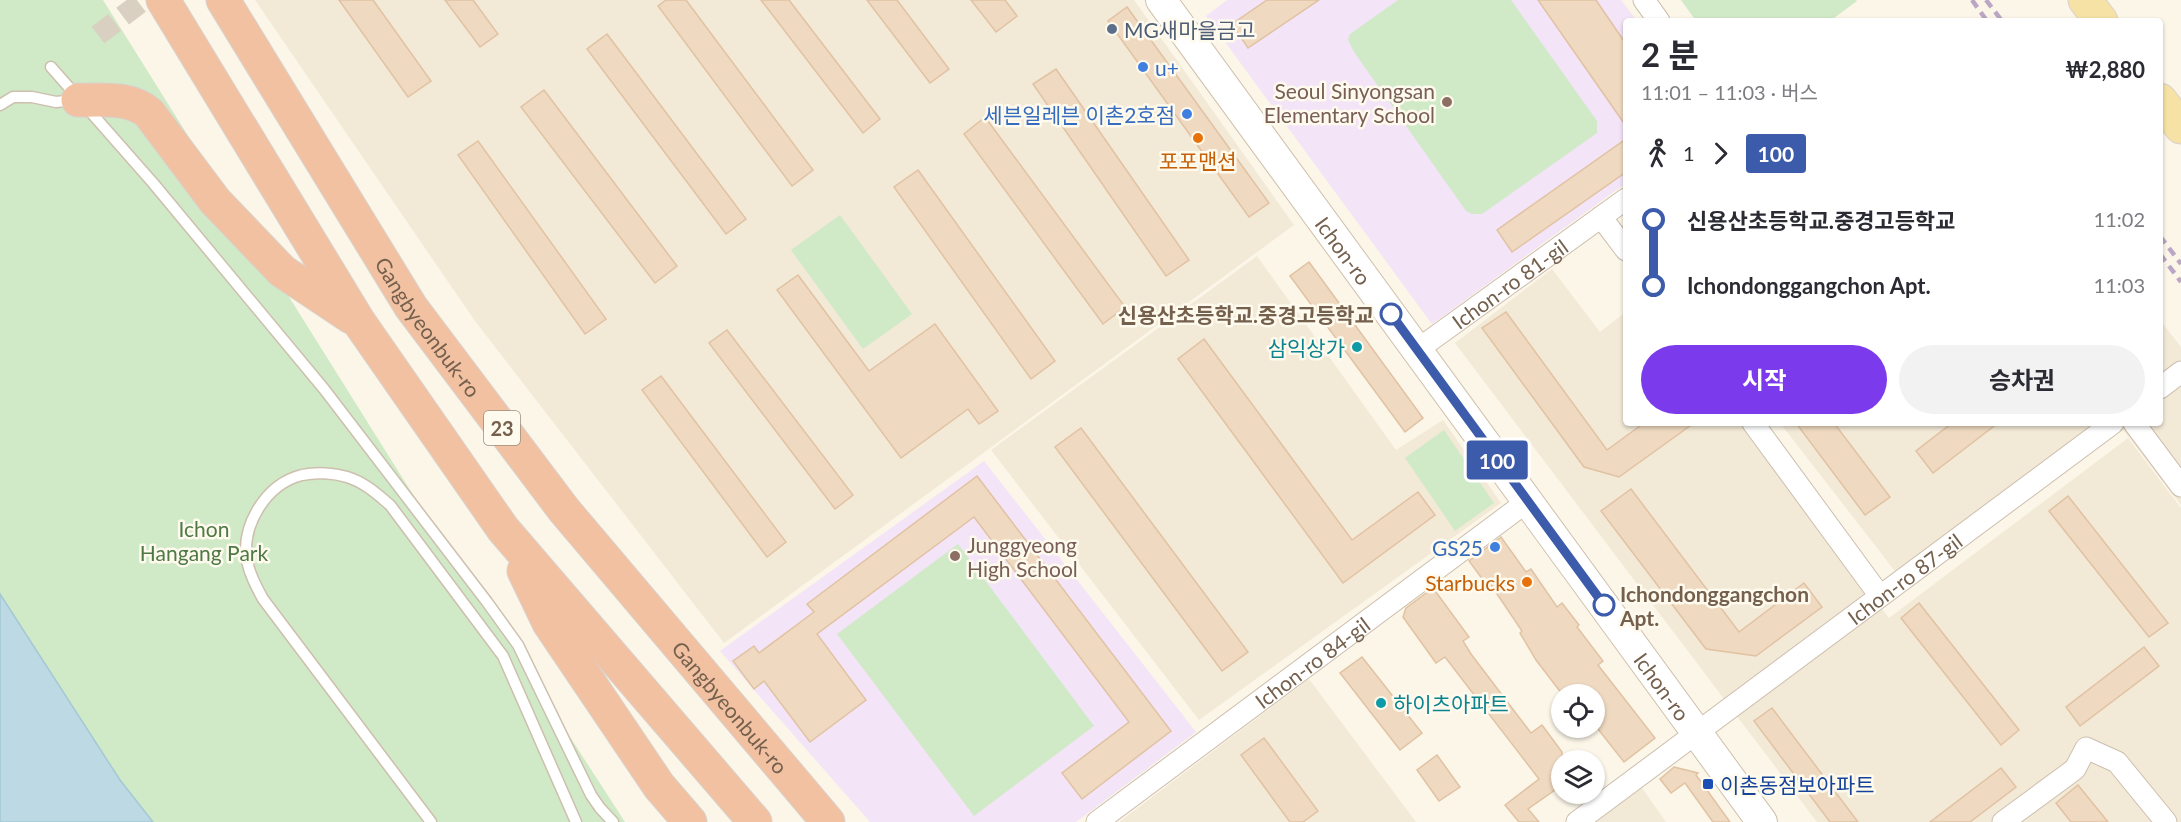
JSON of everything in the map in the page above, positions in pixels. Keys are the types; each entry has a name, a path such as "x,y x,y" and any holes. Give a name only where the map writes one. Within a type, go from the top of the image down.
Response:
{"highway":[{"path":"162,0 359,322 503,529 755,822"},
{"name":"Gangbyeonbuk-ro","path":"223,0 411,307 564,510 828,822"},
{"path":"78,100 130,101 139,104 149,113 215,201 282,272 359,322"},
{"path":"503,529 549,623 659,786 690,822"}],"main road":[{"path":"2085,0 2099,18"},
{"path":"2163,104 2181,127"}],"street":[{"name":"Ichon-ro","path":"1161,0 1762,822"},
{"path":"1644,0 1657,18"},
{"name":"Ichon-ro 81-gil","path":"1417,350 1623,201"},
{"path":"1601,217 1623,246"},
{"path":"2163,386 2181,372"},
{"path":"1755,426 1880,596"},
{"name":"Ichon-ro 87-gil","path":"1577,822 2109,426"},
{"path":"2136,426 2181,486"},
{"name":"Ichon-ro 84-gil","path":"1097,822 1528,501"},
{"path":"2003,822 2075,769 2086,748 2117,762 2166,822"}],"lane":[{"path":"51,67 153,183 324,388 487,602 518,645 591,795 613,822"},
{"path":"0,105 13,97 32,97 56,102 78,100"},
{"path":"430,822 263,599 252,579 247,559 246,540 252,520 265,500 281,484 302,475 325,473 349,478 370,489 390,505 503,656 576,822"}],"shaded area":[{"path":"255,0 1134,0 1294,225 724,643 475,321"},
{"name":"Seoul Sinyongsan Elementary School","path":"1227,0 1621,0 1635,18 1623,18 1623,185 1432,324 1206,16"},
{"path":"1257,256 1396,450 1443,420 1501,503 1199,720 991,450"},
{"path":"1552,269 1600,332 1623,314 1623,426 1744,426 1889,618 2128,438 2181,508 2181,822 1817,822 1455,343"},
{"path":"2163,324 2181,347 2181,505 2120,426 2163,426"},
{"path":"1782,426 2095,426 1898,575"},
{"name":"Junggyeong High School","path":"984,461 1196,732 1076,822 870,822 720,651"},
{"path":"1309,679 1416,822 1119,822"},
{"path":"1642,788 1666,822 1594,822"}],"green space":[{"name":"Ichon Hangang Park","path":"0,0 103,0 405,482 625,822 153,822 120,780 0,594"},
{"path":"1398,0 1511,0 1597,121 1597,133 1482,214 1472,214 1466,211 1354,52 1348,40 1350,34"},
{"path":"1681,0 1857,1 1834,18 1694,18"},
{"path":"840,215 912,314 863,349 791,250"},
{"path":"1444,430 1494,503 1455,531 1405,458"},
{"path":"958,544 1094,726 974,816 837,634"}],"water":[{"path":"0,594 120,780 153,822 0,822"}],"building":[{"path":"339,0 373,0 431,81 408,97"},
{"path":"445,0 473,0 498,34 480,47"},
{"path":"666,0 686,0 813,170 792,186 658,6"},
{"path":"761,0 789,0 880,119 863,133"},
{"path":"867,0 897,0 949,69 930,83"},
{"path":"971,0 1005,0 1017,16 996,32"},
{"path":"1267,0 1319,0 1248,48 1232,24"},
{"path":"1538,0 1596,0 1623,40 1623,122"},
{"path":"1127,7 1269,203 1249,217 1108,21"},
{"path":"607,34 746,219 726,234 587,49"},
{"path":"1056,69 1189,260 1166,276 1033,84"},
{"path":"544,90 677,266 655,283 521,107"},
{"path":"985,117 1125,307 1103,324 964,134"},
{"path":"478,141 606,319 585,334 458,155"},
{"path":"1623,141 1623,174 1512,252 1497,230"},
{"path":"918,170 1055,361 1031,379 894,187"},
{"name":"삼익상가","path":"1309,262 1423,418 1405,432 1290,276"},
{"path":"798,275 869,371 935,324 998,411 979,424 968,409 901,458 777,290"},
{"path":"1506,312 1607,450 1640,426 1690,426 1619,477 1584,467 1482,328"},
{"path":"727,330 853,495 835,509 709,343"},
{"path":"1204,339 1352,540 1418,492 1435,515 1343,583 1178,359"},
{"path":"661,376 786,542 767,557 642,390"},
{"path":"1798,426 1836,426 1890,497 1865,515"},
{"path":"1948,426 1994,426 1933,473 1916,451"},
{"path":"1081,428 1248,652 1222,671 1055,447"},
{"path":"977,476 1171,731 1082,799 1062,773 1129,722 974,517 817,634 866,700 810,742 764,681 754,689 733,661 754,646 759,653 814,612 807,604"},
{"path":"1631,489 1739,632 1804,583 1822,607 1756,656 1706,649 1601,511"},
{"path":"2068,496 2168,623 2149,637 2049,511"},
{"path":"1501,537 1526,572 1531,569 1557,607 1562,603 1579,625 1577,627 1603,661 1598,665 1655,738 1624,762 1605,738 1605,684 1554,684 1536,660 1520,633 1522,631 1489,582 1486,584 1469,561"},
{"path":"1433,588 1469,637 1463,641 1471,654 1531,733 1542,725 1561,750 1551,750 1551,793 1528,809 1539,822 1519,822 1505,805 1539,779 1445,657 1436,663 1403,617 1406,608"},
{"path":"1919,603 2019,730 2001,745 1901,618"},
{"path":"2144,647 2159,666 2080,726 2066,707"},
{"name":"하이츠아파트","path":"1362,657 1422,733 1400,750 1340,673"},
{"path":"1772,708 1858,822 1830,822 1754,721"},
{"path":"1264,738 1318,811 1303,822 1290,822 1241,755"},
{"name":"하이츠아파트","path":"1437,755 1460,787 1439,801 1417,770"},
{"path":"1674,767 1698,773 1696,775 1730,822 1713,822 1685,783 1671,793 1660,779"},
{"path":"2001,768 2016,787 1970,822 1930,822"},
{"path":"2078,785 2108,822 2071,822 2056,803"}],"tunnel":[{"path":"98,35 144,0"}],"railway":[{"path":"1972,0 1985,18"},
{"path":"1986,0 2000,18"},
{"path":"2163,240 2181,264"},
{"path":"2163,258 2181,282"}],"bus line":[{"name":"100","path":"1391,314 1604,605"}],"place":[{"name":"MG새마을금고","path":"1112,29"},
{"name":"u+","path":"1143,67"},
{"name":"Seoul Sinyongsan Elementary School","path":"1447,102"},
{"name":"세븐일레븐 이촌2호점","path":"1187,114"},
{"name":"포포맨션","path":"1198,138"},
{"name":"신용산초등학교.중경고등학교","path":"1391,314"},
{"name":"삼익상가","path":"1357,347"},
{"name":"GS25","path":"1495,547"},
{"name":"Junggyeong High School","path":"955,556"},
{"name":"Starbucks","path":"1527,582"},
{"name":"Ichondonggangchon Apt.","path":"1604,605"},
{"name":"하이츠아파트","path":"1381,703"},
{"name":"이촌동점보아파트","path":"1708,784"}]}
